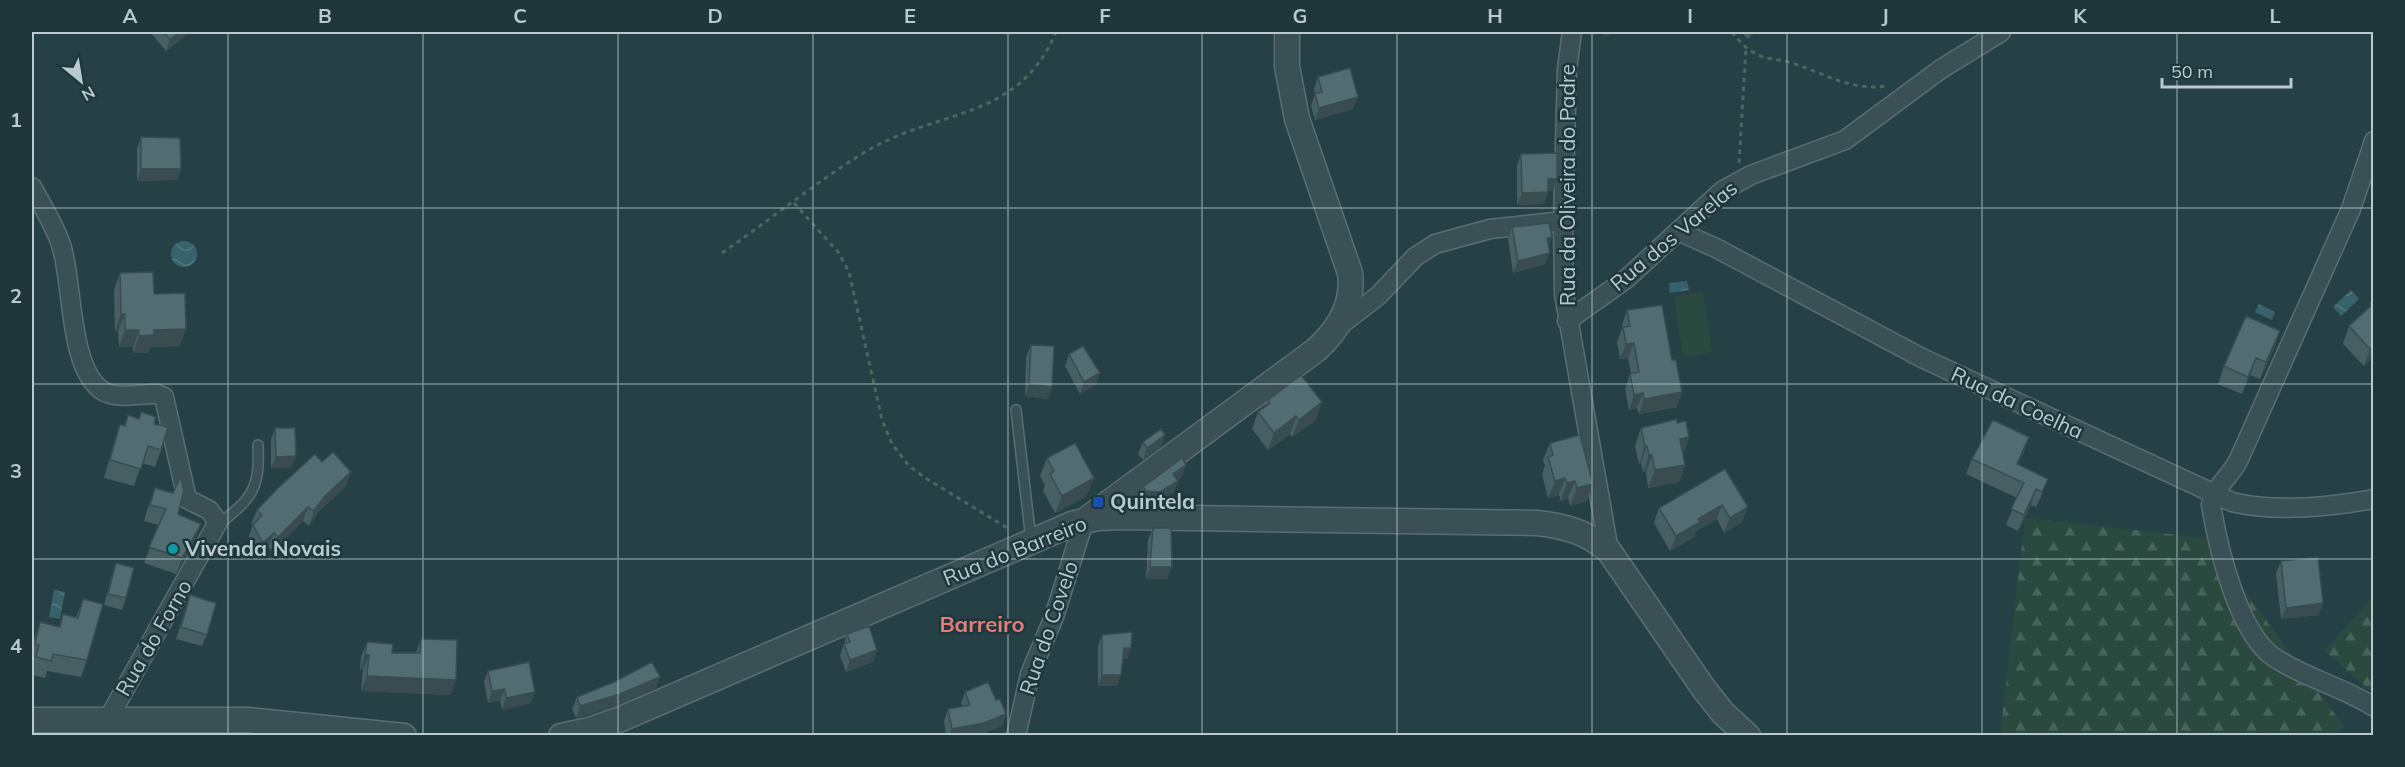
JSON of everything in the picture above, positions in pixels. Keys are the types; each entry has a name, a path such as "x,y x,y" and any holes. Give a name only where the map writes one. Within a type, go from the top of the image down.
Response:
{"street":[{"path":"1287,32 1287,66 1297,119 1350,273 1348,304 1338,327"},
{"name":"Rua da Oliveira do Padre","path":"1572,32 1567,69 1563,221 1567,321 1609,550"},
{"name":"Rua dos Varelas","path":"1567,321 1625,280 1709,201 1737,182 1845,140 1941,69 2001,32"},
{"path":"2373,141 2352,209 2239,459 2229,477 2214,494 2212,510 2231,584 2244,618 2255,638 2275,658 2373,707"},
{"path":"32,187 63,250 80,352 86,372 97,386 107,393 153,393 164,396 187,498 214,514 218,522 216,527"},
{"path":"1084,521 1308,356 1338,327 1378,296 1415,257 1435,244 1490,229 1563,221"},
{"name":"Rua da Coelha","path":"1678,231 1726,253 1922,358 2232,502 2259,507 2338,504 2373,499"},
{"name":"Rua do Barreiro","path":"561,735 589,730 621,719 1084,521 1122,517 1537,523 1576,530 1594,537 1609,550"},
{"name":"Rua do Covelo","path":"1016,735 1030,674 1054,617 1084,521"},
{"name":"Rua do Forno","path":"108,719 216,527"},
{"path":"1609,550 1704,689 1732,726 1748,735"},
{"path":"32,720 248,720 404,735"}],"lane":[{"path":"1016,410 1031,542"},
{"path":"216,527 242,506 254,490 259,468 258,445"}],"path":[{"path":"722,253 882,142 971,111 1007,94 1034,70 1056,32"},
{"path":"1732,32 1746,48 1761,57 1792,62 1845,84 1861,87 1895,84"},
{"path":"1737,182 1746,48"},
{"path":"794,203 838,252 849,272 882,420 892,444 909,466 927,479 1031,542"}],"green space":[{"path":"1703,292 1712,352 1683,357 1674,297"},
{"path":"2025,518 2206,538 2345,728 2331,736 2000,736"},
{"path":"2373,596 2373,693 2325,651"}],"water":[{"path":"184,241 193,245 197,254 193,263 184,267 175,263 171,254 175,245"},
{"path":"1687,281 1689,290 1670,293 1669,283"},
{"path":"2351,290 2359,299 2341,316 2333,307"},
{"path":"2259,304 2275,312 2272,320 2255,312"},
{"path":"54,590 65,592 60,619 49,617"}],"building":[{"path":"163,32 180,32 170,39"},
{"path":"1350,68 1358,97 1319,108 1315,94 1322,92 1318,77"},
{"path":"141,137 180,138 181,169 141,169"},
{"path":"1557,153 1557,179 1548,179 1548,192 1522,193 1521,154"},
{"path":"1549,223 1552,237 1547,238 1550,253 1518,261 1512,227"},
{"path":"153,272 154,294 185,293 186,329 154,330 154,335 139,336 139,330 125,330 125,314 121,314 120,273"},
{"path":"2373,304 2373,346 2370,349 2349,326"},
{"path":"1662,305 1672,360 1676,360 1682,392 1644,399 1643,393 1634,395 1630,374 1639,372 1634,343 1626,344 1623,327 1630,326 1627,310"},
{"path":"2246,316 2280,331 2266,362 2256,358 2248,377 2224,366"},
{"path":"1031,345 1054,346 1052,387 1029,384"},
{"path":"1083,346 1100,373 1084,382 1069,354"},
{"path":"1301,375 1322,402 1299,420 1296,416 1274,433 1258,412 1270,403 1268,400"},
{"path":"141,412 156,417 154,424 168,427 161,450 148,446 141,469 110,460 120,424 125,426 128,415 139,419"},
{"path":"1677,419 1677,423 1686,421 1689,437 1680,439 1685,465 1655,470 1652,455 1649,455 1647,446 1645,446 1641,428"},
{"path":"1993,420 2029,437 2017,464 2048,479 2042,492 2036,489 2024,515 2011,509 2024,483 1972,459"},
{"path":"275,428 295,428 296,456 276,457"},
{"path":"1161,429 1165,435 1147,448 1143,442"},
{"path":"1580,435 1593,484 1577,488 1575,481 1567,483 1565,478 1555,481 1548,457 1553,455 1550,443"},
{"path":"1075,443 1094,478 1062,496 1050,474 1054,471 1047,458"},
{"path":"333,452 351,472 324,497 314,511 308,507 278,537 274,533 263,543 253,525 262,515 257,510 315,454 322,462"},
{"path":"1182,458 1186,465 1173,474 1178,481 1160,492 1146,491 1143,487"},
{"path":"1725,469 1748,507 1730,518 1722,505 1698,519 1700,522 1676,536 1659,508"},
{"path":"179,480 184,490 178,514 201,524 182,558 149,547 166,509 150,505 155,488 173,493"},
{"path":"1153,528 1171,528 1172,567 1150,567"},
{"path":"2318,557 2323,603 2286,608 2281,561"},
{"path":"116,563 134,568 126,598 108,594"},
{"path":"190,595 216,603 207,635 181,627"},
{"path":"83,599 103,604 87,660 53,654 51,661 36,657 39,645 35,644 40,622 60,627 63,614 78,618"},
{"path":"869,626 877,650 850,660 844,644 850,642 847,634"},
{"path":"1132,632 1131,648 1124,648 1121,675 1102,675 1102,635"},
{"path":"421,639 457,640 456,680 367,676 369,655 365,654 367,642 393,644 392,653 420,653"},
{"path":"529,662 535,692 506,698 505,689 492,691 488,671"},
{"path":"652,662 660,677 620,694 580,706 577,697 614,682"},
{"path":"988,682 996,700 1000,699 1006,714 984,723 952,729 948,709 970,705 965,692"}],"place":[{"name":"Quintela","path":"1098,502"},
{"name":"Vivenda Novais","path":"173,549"}],"district":[{"name":"Barreiro","path":"982,624"}]}
